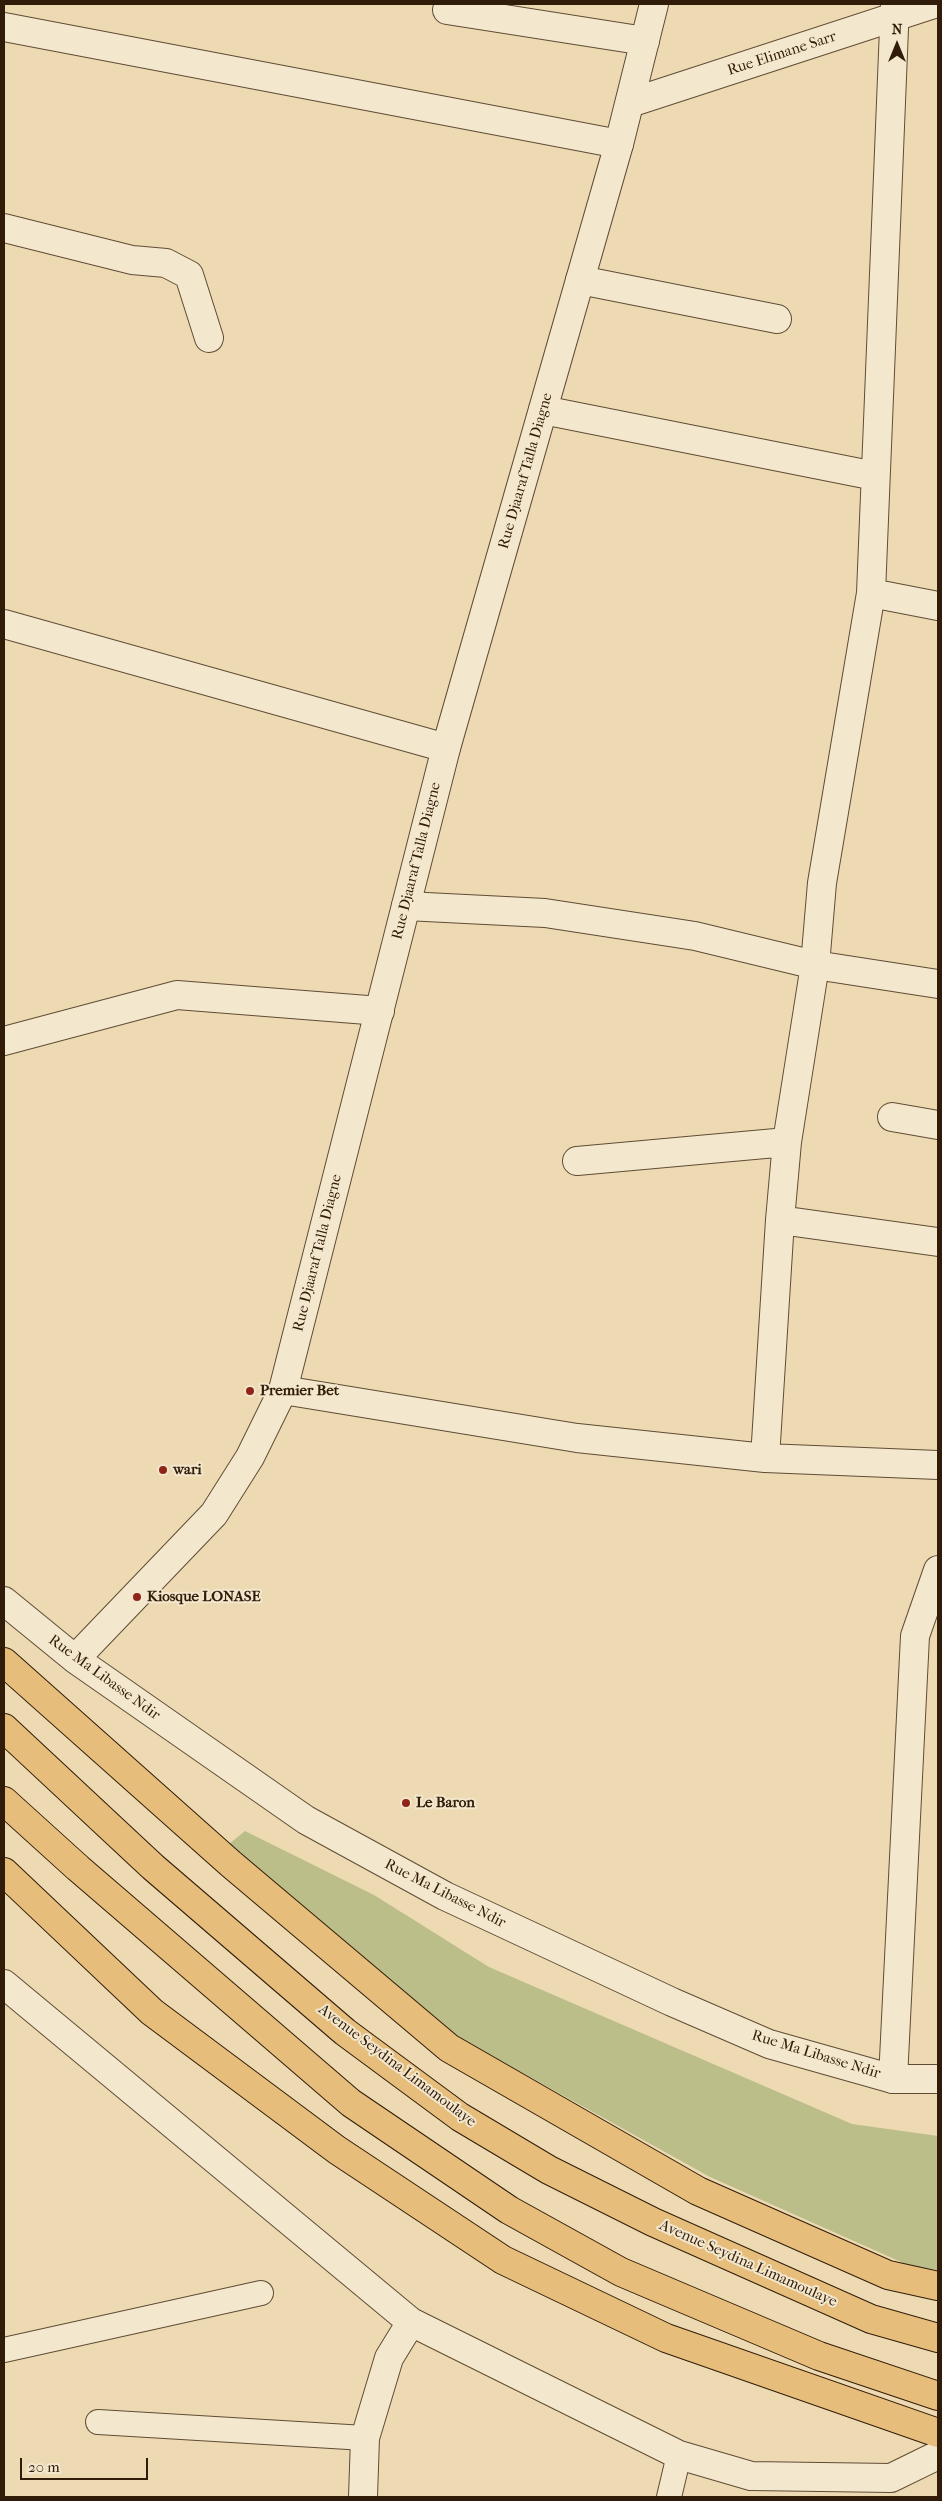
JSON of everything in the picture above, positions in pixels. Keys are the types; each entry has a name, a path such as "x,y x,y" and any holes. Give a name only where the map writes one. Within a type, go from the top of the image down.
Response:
{"highway":[{"path":"4,1662 231,1864 449,2048 698,2191 888,2275 938,2286"},
{"name":"Avenue Seydina Limamoulaye","path":"4,1728 153,1867 345,2032 460,2117 549,2170 653,2222 871,2319 938,2338"},
{"path":"4,1802 351,2103 509,2210 621,2272 819,2356 938,2396"},
{"path":"4,1872 152,2012 337,2150 503,2260 666,2338 938,2433"}],"street":[{"name":"Rue Djaaraf Talla Diagne","path":"75,1659 214,1514 250,1457 283,1390 446,748 619,144 654,4"},
{"name":"Rue Elimane Sarr","path":"630,103 895,11 934,4"},
{"path":"447,10 645,41"},
{"path":"764,1458 787,1142 815,965 822,883 871,592 895,11"},
{"path":"4,27 619,144"},
{"path":"4,228 132,260 166,263 189,275 209,338"},
{"path":"580,280 777,320"},
{"path":"543,410 876,476"},
{"path":"871,592 938,606"},
{"path":"4,624 446,748"},
{"path":"406,906 545,913 695,936 815,965 938,984"},
{"path":"4,1041 177,995 380,1010"},
{"path":"892,1117 938,1125"},
{"path":"577,1161 787,1142"},
{"path":"780,1220 938,1242"},
{"path":"283,1390 577,1438 764,1458 938,1465"},
{"path":"893,2079 927,1636 938,1570"},
{"name":"Rue Ma Libasse Ndir","path":"4,1601 75,1659 306,1820 445,1896 672,2002 769,2044 893,2079 938,2079"},
{"path":"4,1984 411,2322 679,2455 751,2476 891,2478 938,2455"},
{"path":"363,2497 365,2438 389,2358 411,2322"}],"lane":[{"path":"4,2350 260,2293"},
{"path":"98,2422 365,2438"},
{"path":"669,2497 679,2455"}],"green space":[{"path":"245,1831 374,1895 489,1967 852,2124 938,2136 938,2270 910,2266 710,2177 456,2036 380,1976 229,1844"}],"place":[{"name":"Premier Bet","path":"250,1391"},
{"name":"wari","path":"163,1470"},
{"name":"Kiosque LONASE","path":"137,1597"},
{"name":"Le Baron","path":"406,1803"}]}
